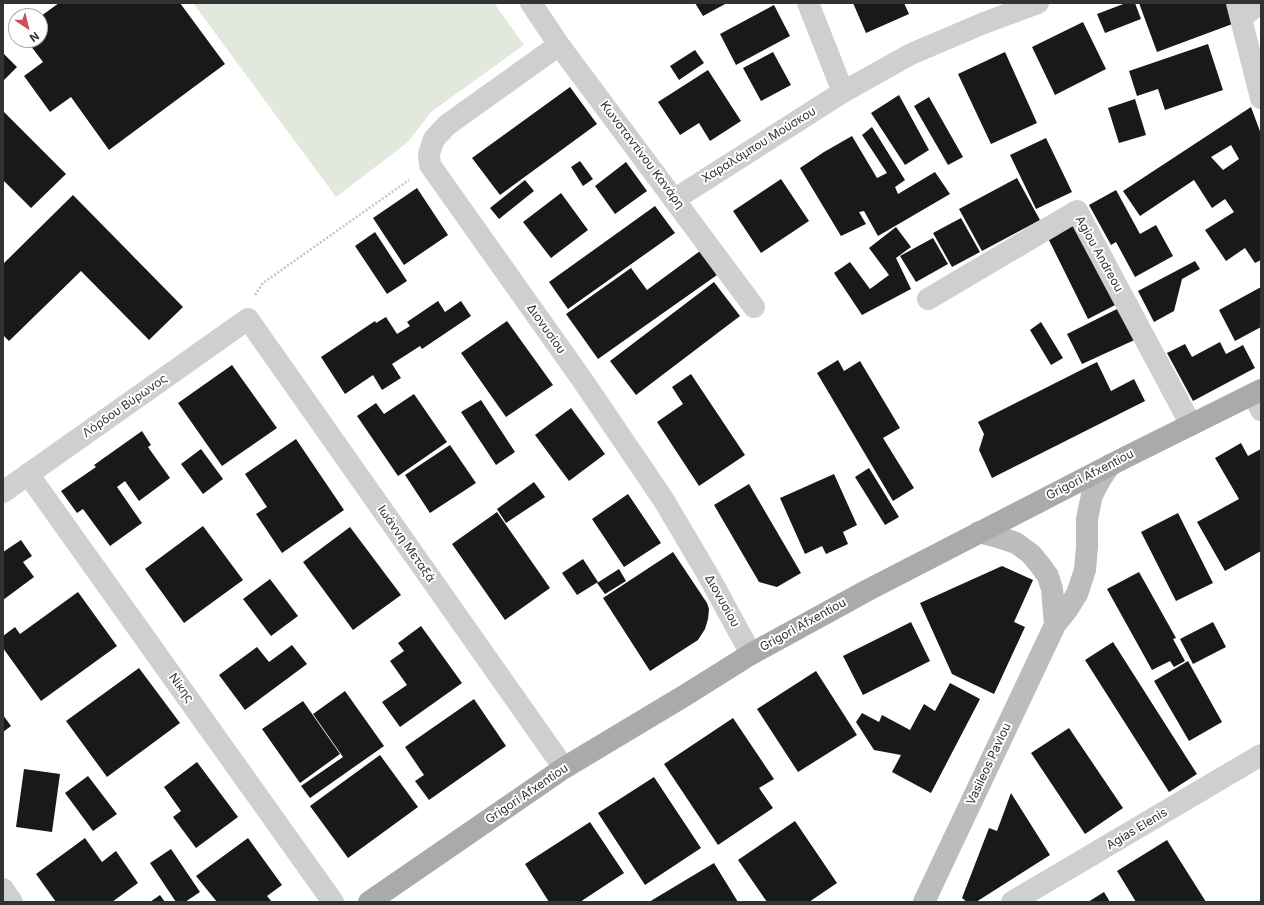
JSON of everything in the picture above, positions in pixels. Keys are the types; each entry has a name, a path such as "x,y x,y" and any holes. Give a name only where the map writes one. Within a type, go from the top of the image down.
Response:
{"main road":[{"name":"Grigori Afxentiou","path":"369,902 564,768 751,654 868,590 1110,465 1191,425 1258,398"}],"street":[{"name":"Κωνσταντίνου Κανάρη","path":"530,3 559,45 754,307"},
{"path":"808,3 843,92"},
{"name":"Χαραλάμπου Μούσκου","path":"675,199 843,92 911,54 984,23 1038,3"},
{"path":"1260,3 1239,11 1261,98"},
{"path":"430,165 429,154 434,139 447,125 559,45"},
{"name":"Διονυσίου","path":"430,165 583,381 663,499 708,575 751,654"},
{"name":"Agiou Andreou","path":"928,299 1077,211 1191,425"},
{"name":"Λόρδου Βύρωνος","path":"3,492 248,319"},
{"name":"Ιωάννη Μεταξά","path":"248,319 564,768"},
{"name":"Vasileos Pavlou","path":"924,902 1055,625 1077,594 1085,570 1087,519 1092,496 1110,465"},
{"name":"Νίκης","path":"28,474 333,902"},
{"name":"Vasileos Pavlou","path":"979,532 1016,543 1031,554 1040,565 1048,576 1052,589 1055,625"},
{"name":"Agias Elenis","path":"1012,902 1261,755"},
{"path":"3,889 12,902"}],"path":[{"path":"248,319 251,301 263,283 430,165"}],"shaded area":[{"path":"193,3 494,3 524,45 431,112 408,142 336,197"}],"building":[{"path":"59,3 180,3 225,64 109,150 71,97 50,112 24,76 43,62 32,48 48,48 48,11"},
{"path":"695,3 727,3 703,16"},
{"path":"853,3 904,3 909,14 866,33"},
{"path":"1126,3 1135,3 1141,19 1105,33 1097,14"},
{"path":"1139,3 1227,3 1235,23 1157,52"},
{"path":"774,5 790,36 736,65 720,34"},
{"path":"1083,22 1106,69 1055,95 1032,47"},
{"path":"1208,44 1223,90 1165,110 1158,89 1137,96 1129,71"},
{"path":"695,50 704,63 679,80 670,66"},
{"path":"773,52 791,85 761,101 743,68"},
{"path":"1005,52 1037,123 991,144 958,74"},
{"path":"3,53 17,67 3,81"},
{"path":"708,70 741,121 710,141 699,123 680,135 658,102"},
{"path":"570,87 597,124 500,195 472,158"},
{"path":"899,95 929,150 905,165 871,113"},
{"path":"929,97 963,157 948,165 914,106"},
{"path":"1135,99 1146,135 1119,143 1108,108"},
{"path":"1251,107 1261,134 1261,260 1255,263 1245,248 1226,261 1205,230 1234,212 1225,199 1212,208 1194,180 1140,216 1123,191","holes":["1231,145 1239,159 1223,170 1211,157"]},
{"path":"3,111 66,174 31,208 3,180"},
{"path":"872,127 905,180 895,187 898,194 935,172 950,194 878,236 864,211 859,212 866,224 841,236 800,168 852,136 877,178 887,173 862,135"},
{"path":"1046,138 1072,192 1036,209 1010,155"},
{"path":"580,161 593,179 583,186 571,167"},
{"path":"626,162 647,191 615,214 595,186"},
{"path":"1017,178 1040,220 982,251 959,209"},
{"path":"781,179 809,221 761,253 733,211"},
{"path":"525,180 534,191 499,219 490,208"},
{"path":"417,188 448,235 404,265 373,218"},
{"path":"1116,190 1140,234 1156,225 1173,256 1135,277 1116,242 1111,245 1089,205"},
{"path":"561,193 588,230 551,258 523,222"},
{"path":"73,195 183,307 149,340 81,271 9,341 3,335 3,264"},
{"path":"655,206 675,233 568,309 549,282"},
{"path":"961,218 980,252 952,267 933,233"},
{"path":"1075,220 1123,301 1088,319 1046,234"},
{"path":"896,227 911,247 896,258 911,289 862,315 834,273 850,262 870,289 889,275 869,248"},
{"path":"375,232 407,281 387,294 355,246"},
{"path":"933,238 948,264 916,282 900,256"},
{"path":"700,251 717,275 598,359 566,314 631,268 647,290"},
{"path":"1195,261 1200,269 1182,279 1174,311 1154,322 1138,291"},
{"path":"714,282 740,316 636,395 610,361"},
{"path":"1261,287 1261,327 1235,341 1219,310"},
{"path":"438,301 445,312 461,301 471,316 422,349 420,346 392,364 401,378 382,390 373,375 345,394 321,357 375,321 376,323 386,317 397,334 410,326 407,322"},
{"path":"1123,306 1141,337 1082,364 1067,334"},
{"path":"507,321 553,385 506,417 461,353"},
{"path":"1041,322 1063,358 1051,365 1030,330"},
{"path":"1220,342 1226,354 1243,345 1255,368 1193,401 1167,353 1185,344 1192,357"},
{"path":"838,360 844,371 860,361 900,428 883,438 914,488 893,501 817,373"},
{"path":"1097,362 1111,391 1134,379 1145,401 992,478 979,450 984,434 978,422"},
{"path":"232,365 277,428 222,466 178,403"},
{"path":"691,374 745,455 699,486 657,422 683,404 672,387"},
{"path":"414,394 447,442 398,476 357,416 376,403 384,414"},
{"path":"481,400 515,452 496,465 461,412"},
{"path":"571,408 605,454 569,481 535,435"},
{"path":"142,431 151,445 148,447 170,478 139,501 125,481 117,487 142,523 110,546 83,509 77,513 61,491 96,467 94,465"},
{"path":"296,439 344,510 282,553 256,514 267,507 245,474"},
{"path":"1241,443 1248,456 1261,449 1261,551 1225,571 1197,522 1239,499 1215,458"},
{"path":"450,445 476,483 430,513 405,475"},
{"path":"201,449 223,479 203,494 181,464"},
{"path":"869,468 899,517 885,525 855,477"},
{"path":"834,474 857,525 843,532 848,544 826,554 822,546 805,554 780,498"},
{"path":"534,482 545,497 506,523 497,509"},
{"path":"749,484 801,573 777,587 759,582 714,505"},
{"path":"628,494 661,543 624,567 592,519"},
{"path":"497,512 550,588 505,620 452,544"},
{"path":"1178,513 1213,583 1176,601 1141,532"},
{"path":"203,526 243,580 184,623 145,569"},
{"path":"350,527 401,595 353,630 303,562"},
{"path":"21,540 32,556 23,562 34,577 3,600 3,552"},
{"path":"673,552 707,603 709,609 708,619 705,629 698,640 650,671 603,598"},
{"path":"583,559 598,582 577,595 562,573"},
{"path":"1002,566 1033,580 1014,622 1025,627 994,694 952,674 920,603"},
{"path":"619,569 626,581 605,594 597,583"},
{"path":"1139,572 1176,638 1173,639 1185,661 1174,667 1170,661 1152,670 1107,589"},
{"path":"270,579 298,616 271,636 243,599"},
{"path":"78,592 117,646 41,701 3,648 3,636 15,627 20,634"},
{"path":"911,622 930,661 863,695 843,656"},
{"path":"1213,622 1226,647 1193,664 1180,639"},
{"path":"421,626 462,683 400,727 382,702 407,685 390,661 404,651 398,643"},
{"path":"1113,642 1197,774 1169,792 1085,660"},
{"path":"292,645 307,664 245,710 219,675 257,647 269,662"},
{"path":"1188,661 1222,722 1189,741 1154,681"},
{"path":"139,668 180,723 107,777 66,721"},
{"path":"816,671 857,735 798,772 757,709"},
{"path":"950,683 980,699 931,793 892,772 901,755 874,750 856,722 862,713 879,722 882,715 910,730 924,704 935,711"},
{"path":"345,691 384,746 310,798 301,786 343,757 313,714"},
{"path":"474,699 506,746 429,800 415,781 424,775 405,747"},
{"path":"303,701 340,754 300,783 262,729"},
{"path":"3,715 11,726 3,732"},
{"path":"733,718 774,779 759,788 773,808 718,845 664,764"},
{"path":"1069,728 1123,808 1085,834 1031,753"},
{"path":"380,755 418,807 348,858 310,806"},
{"path":"197,762 238,817 196,848 173,817 181,811 164,787"},
{"path":"24,769 60,774 52,832 16,827"},
{"path":"88,776 117,814 93,831 65,793"},
{"path":"654,777 701,848 645,885 598,813"},
{"path":"1011,793 1050,855 976,902 967,902 962,898 989,828 997,831"},
{"path":"795,821 837,883 809,902 767,902 738,860"},
{"path":"590,822 624,873 580,902 549,902 525,864"},
{"path":"85,838 102,862 116,851 138,883 112,902 56,902 36,874"},
{"path":"248,838 282,885 267,896 272,902 217,902 196,876"},
{"path":"1167,840 1206,902 1136,902 1117,871"},
{"path":"171,849 200,892 185,902 176,902 150,863"},
{"path":"714,863 738,902 649,902"},
{"path":"1104,892 1110,902 1088,902"},
{"path":"160,895 165,902 150,902"}]}
